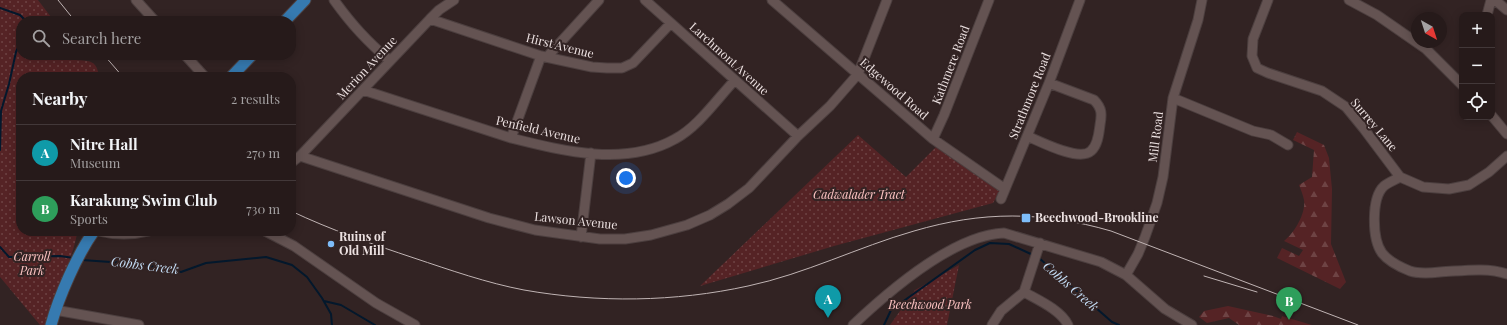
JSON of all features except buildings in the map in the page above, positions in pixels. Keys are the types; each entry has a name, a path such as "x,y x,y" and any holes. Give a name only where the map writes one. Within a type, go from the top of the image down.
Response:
{"main road":[{"path":"290,16 305,0"},
{"path":"237,72 247,60"},
{"path":"51,325 55,310 75,265 91,236"}],"street":[{"path":"137,0 151,16"},
{"path":"334,0 344,15 364,38 390,61"},
{"name":"Merion Avenue","path":"300,156 430,19 439,10 454,0"},
{"path":"512,138 544,56 599,0"},
{"name":"Larchmont Avenue","path":"646,0 798,136"},
{"name":"Edgewood Road","path":"772,0 933,139 1005,189"},
{"path":"782,9 786,0"},
{"name":"Lawson Avenue","path":"300,156 490,218 535,230 581,237 625,239 651,235 688,225 710,215 750,188 798,136 830,106 858,74 887,0"},
{"name":"Kathmere Road","path":"933,139 944,115 989,0"},
{"name":"Strathmore Road","path":"1001,200 1049,83 1080,0"},
{"name":"Mill Road","path":"1126,275 1146,237 1157,202 1163,177 1173,98 1198,20 1202,0"},
{"name":"Surrey Lane","path":"1268,0 1253,39 1252,56 1257,68 1268,74 1322,91 1346,108 1364,129 1400,177 1423,187 1449,189 1470,185 1489,172 1507,156"},
{"path":"1350,0 1378,15 1426,49 1461,84"},
{"path":"1488,12 1491,0"},
{"path":"1495,0 1507,10"},
{"name":"Hirst Avenue","path":"430,19 544,56 592,67 622,68 633,63 671,23"},
{"path":"190,60 200,72"},
{"name":"Penfield Avenue","path":"363,90 512,138 559,149 591,153 625,154 643,152 675,139 705,114 735,80"},
{"path":"1027,136 1072,154 1085,154 1092,151 1097,141 1102,114 1099,105 1094,100 1049,83"},
{"path":"1173,98 1253,131 1271,135 1288,145"},
{"path":"1495,120 1507,134"},
{"path":"581,237 591,153"},
{"path":"296,159 300,156"},
{"path":"1400,177 1384,186 1378,198 1375,217 1376,235 1382,252 1394,264 1412,272 1429,273 1478,270 1498,271 1507,274"},
{"path":"854,325 880,300 918,270 953,249 980,237 1004,233 1039,246 1101,262 1126,275 1164,309 1192,325"},
{"path":"275,236 294,246 376,303 415,325"},
{"path":"992,325 1001,311 1024,292 1039,246"},
{"path":"1024,292 1055,311 1068,325"},
{"path":"55,310 139,325"}],"green space":[{"name":"Carroll Park","path":"0,0 38,0 50,16 16,16 16,60 89,61 95,64 98,72 16,72 16,236 76,236 71,257 45,325 40,325 0,277"},
{"path":"1297,132 1324,145 1329,158 1332,189 1331,244 1346,282 1340,289 1277,258 1282,248 1299,256 1303,250 1284,241 1292,233 1303,211 1304,200 1299,185 1312,177 1314,150 1293,140"},
{"name":"Cadwalader Tract","path":"858,135 906,177 937,146 1001,189 993,203 834,246 700,286"},
{"name":"Beechwood Park","path":"959,265 947,325 890,325 915,290"},
{"path":"1228,306 1273,316 1297,325 1239,325 1229,318 1207,323 1199,317 1204,311"},
{"path":"1282,316 1312,325 1279,325"}],"waterway":[{"name":"Cobbs Creek","path":"0,8 21,16"},
{"name":"Cobbs Creek","path":"0,150 1,111 16,52"},
{"name":"Cobbs Creek","path":"884,325 891,310 975,250 990,243 1009,244 1033,255"},
{"name":"Cobbs Creek","path":"0,247 9,257 60,256 74,258"},
{"name":"Cobbs Creek","path":"82,260 139,264 181,272 206,263 266,257 292,265 307,277 331,314 332,325"},
{"name":"Cobbs Creek","path":"1039,258 1112,322 1119,325"},
{"name":"Cobbs Creek","path":"324,301 341,305 375,325"}],"tram line":[{"path":"58,0 71,16"},
{"path":"108,60 119,72"},
{"path":"296,213 367,242 482,280 524,290 608,299 665,298 748,286 790,275 893,237 939,224 988,217 1036,217 1086,224 1111,231 1358,325"},
{"path":"1204,276 1257,292"}],"place":[{"name":"Beechwood-Brookline","path":"1026,218"},
{"name":"Ruins of Old Mill","path":"331,244"},
{"name":"Nitre Hall","path":"828,318"},
{"name":"Karakung Swim Club","path":"1289,320"}]}
